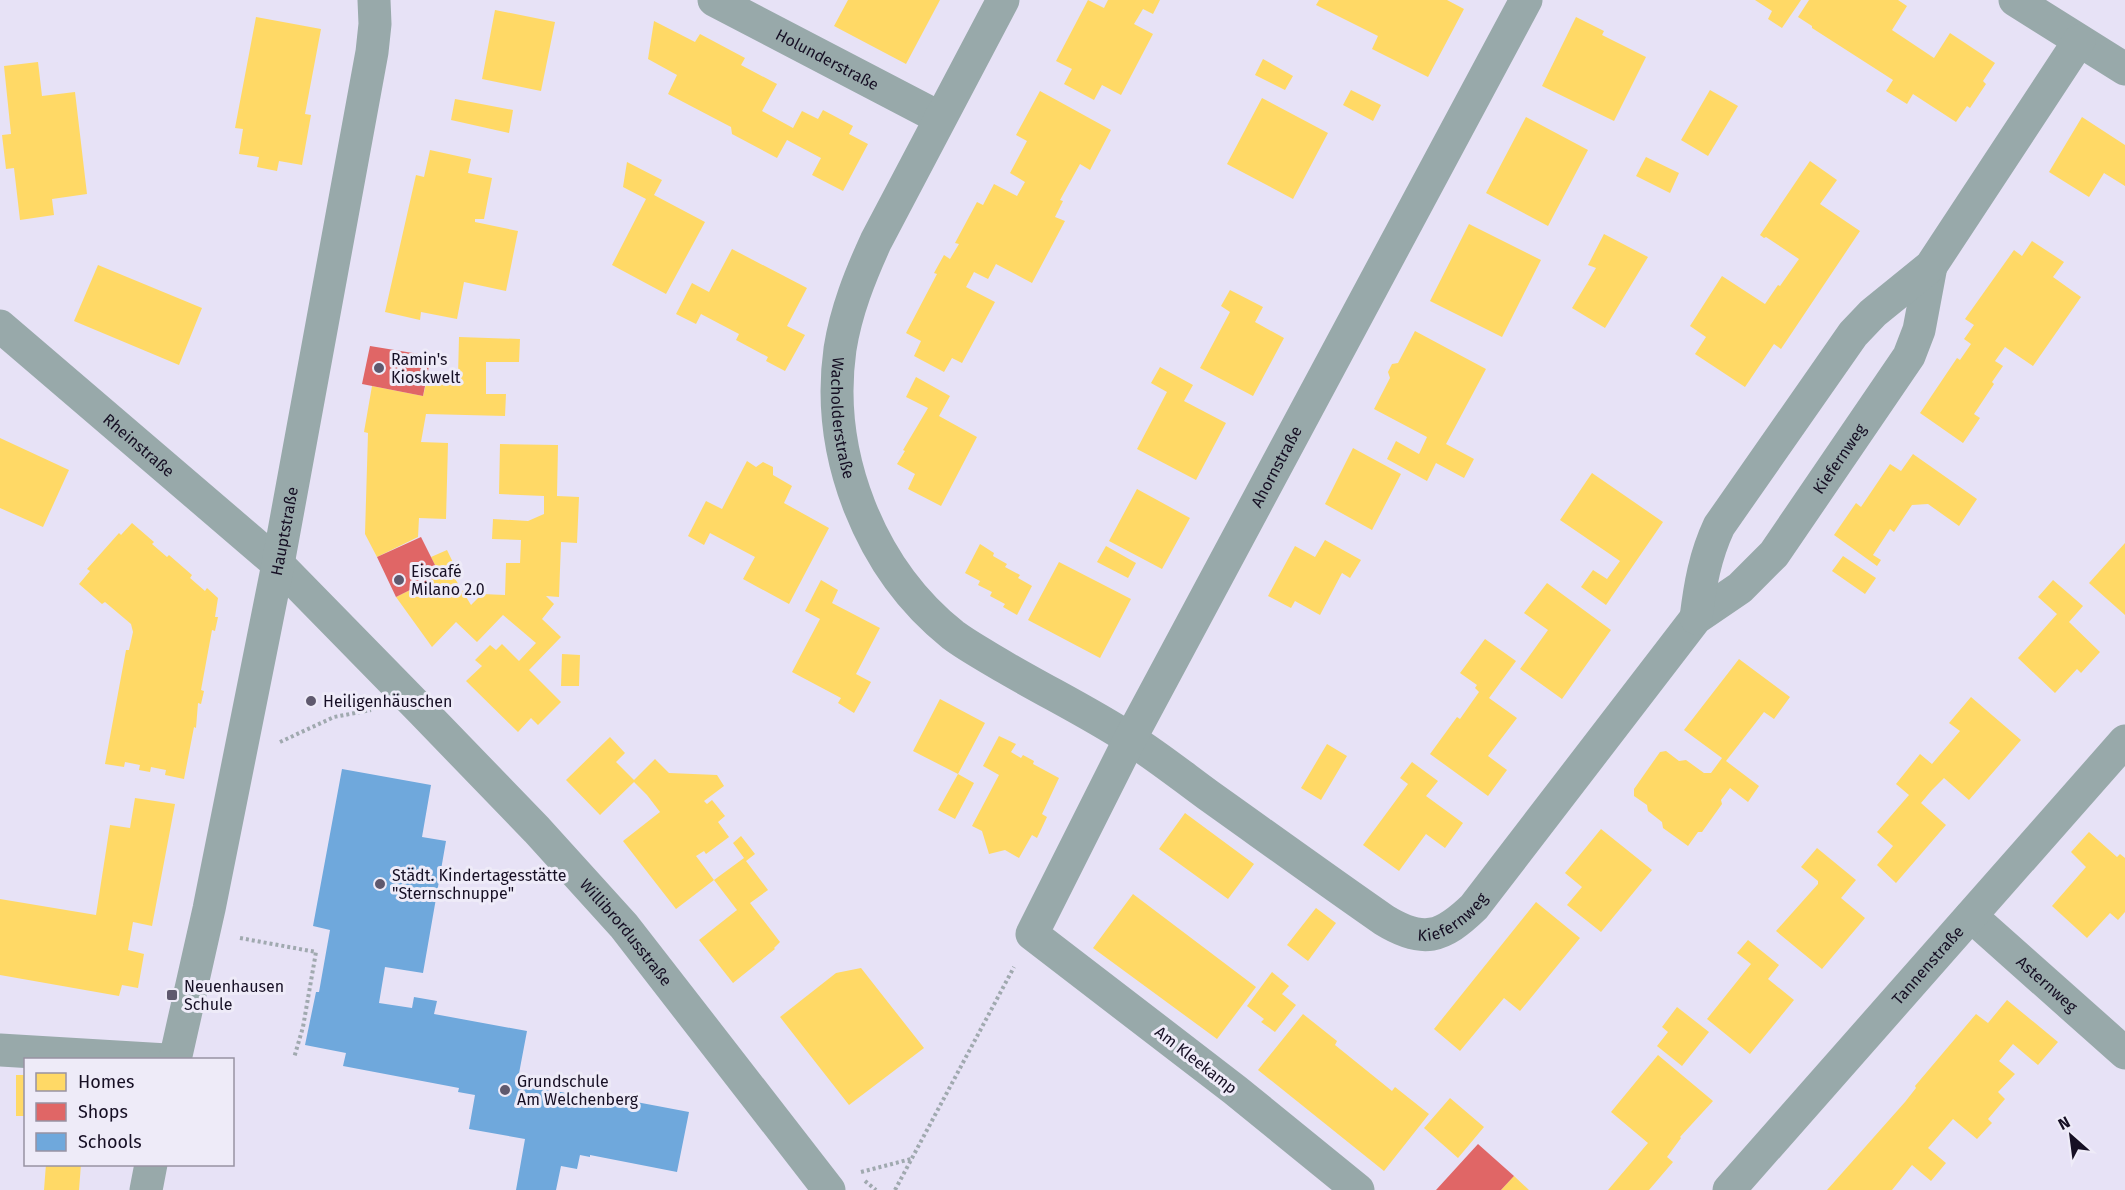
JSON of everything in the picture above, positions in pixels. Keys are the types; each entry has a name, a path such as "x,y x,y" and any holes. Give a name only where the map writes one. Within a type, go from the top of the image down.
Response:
{"street":[{"name":"Hauptstraße","path":"175,1058 204,931 278,564 372,52 375,24 374,0"},
{"name":"Holunderstraße","path":"714,0 940,118"},
{"name":"Wacholderstraße","path":"1003,0 876,241 859,280 848,313 840,350 838,406 842,440 859,505 880,551 909,593 930,615 954,636 984,655 1131,739"},
{"name":"Ahornstraße","path":"1032,934 1131,739 1526,0"},
{"path":"2015,0 2125,69"},
{"name":"Kiefernweg","path":"1696,618 1708,549 1719,526 1853,334 1884,304 1931,266 2079,41"},
{"name":"Kiefernweg","path":"1131,739 1383,920 1409,933 1428,936 1456,924 1474,907 1696,618 1740,588 1774,554 1904,365 1919,330 1931,266"},
{"name":"Rheinstraße","path":"0,326 278,564"},
{"name":"Willibrordusstraße","path":"278,564 544,838 624,926 842,1182"},
{"name":"Tannenstraße","path":"1729,1190 2125,741"},
{"name":"Asternweg","path":"1971,916 2125,1053"},
{"name":"Am Kleekamp","path":"1032,934 1235,1090 1358,1190"},
{"path":"0,1050 148,1058"},
{"path":"146,1190 151,1166"}],"path":[{"path":"237,768 299,731 334,717 373,710 423,711"},
{"path":"204,931 316,952 303,1027 294,1058"},
{"path":"895,1190 1032,934"},
{"path":"842,1182 911,1159"}],"building: Homes":[{"path":"848,0 940,0 906,64 834,26"},
{"path":"1088,0 1104,8 1108,0 1160,0 1153,14 1143,9 1134,24 1153,34 1121,95 1102,85 1094,100 1064,84 1072,69 1056,61"},
{"path":"1319,0 1447,0 1464,9 1428,77 1372,49 1378,36 1316,5"},
{"path":"1755,0 1801,0 1782,28 1768,19 1772,11"},
{"path":"1809,0 1898,0 1907,6 1892,30 1934,58 1950,33 1995,63 1983,81 1986,84 1970,108 1967,106 1956,122 1913,94 1907,104 1886,91 1893,80 1798,17"},
{"path":"495,10 555,22 541,91 482,79"},
{"path":"256,17 321,29 305,114 311,115 302,165 279,161 277,171 257,167 259,157 239,154 243,129 235,128"},
{"path":"1576,17 1604,31 1602,35 1646,57 1614,121 1542,86"},
{"path":"654,21 695,42 700,34 745,58 741,65 777,84 762,111 793,128 802,111 818,119 823,110 853,126 849,134 868,144 843,191 812,175 821,158 787,140 777,158 732,134 731,127 668,94 677,75 648,59"},
{"path":"1263,59 1293,76 1285,90 1255,75"},
{"path":"38,62 42,96 75,92 87,194 52,199 54,215 20,220 14,168 6,169 2,135 11,134 4,66"},
{"path":"1351,90 1381,105 1373,121 1343,105"},
{"path":"1710,90 1738,106 1708,156 1681,140"},
{"path":"1040,91 1111,130 1090,170 1080,164 1060,200 1063,201 1055,217 1065,221 1032,283 996,264 988,279 974,272 966,287 995,302 962,363 952,358 944,372 914,356 921,341 906,333 937,274 934,273 944,255 950,259 959,244 955,243 977,202 983,205 994,184 1017,196 1025,182 1010,173 1027,141 1016,135"},
{"path":"1262,98 1328,133 1293,199 1227,164"},
{"path":"455,99 513,110 509,133 451,120"},
{"path":"1526,117 1588,150 1548,226 1486,193"},
{"path":"2082,117 2125,145 2125,186 2104,173 2089,197 2049,172"},
{"path":"430,150 471,159 468,173 492,178 484,219 475,219 475,222 518,231 506,291 464,282 457,319 421,312 420,320 385,312 416,175 424,177"},
{"path":"1646,157 1679,173 1670,193 1636,176"},
{"path":"1810,161 1837,180 1820,204 1860,231 1781,349 1774,344 1745,387 1695,354 1706,337 1690,326 1722,276 1765,304 1778,285 1780,286 1799,259 1760,235"},
{"path":"627,162 662,180 654,195 705,222 666,294 612,265 646,199 623,187"},
{"path":"1469,224 1541,260 1502,337 1430,301"},
{"path":"1604,234 1648,257 1605,328 1572,308 1596,268 1588,265"},
{"path":"2032,241 2064,262 2053,277 2081,297 2033,366 2005,347 1995,361 2003,366 1974,414 1980,418 1963,443 1920,413 1957,358 1960,360 1971,344 1964,339 1974,325 1965,319 2014,250 2022,256"},
{"path":"732,249 807,288 787,326 805,335 785,371 766,361 768,357 736,340 739,334 701,314 696,324 676,314 692,283 709,292"},
{"path":"98,265 202,308 179,365 74,321"},
{"path":"1230,290 1263,307 1255,322 1284,338 1253,396 1200,368 1230,312 1221,306"},
{"path":"1415,331 1486,369 1446,444 1474,459 1464,478 1436,463 1427,481 1387,459 1396,441 1419,454 1427,437 1374,409 1390,378 1388,372 1392,364 1398,363"},
{"path":"459,337 520,339 519,362 486,362 486,394 506,394 505,416 426,414 421,442 448,443 446,519 419,518 418,537 377,557 365,534 368,433 364,432 372,386 423,396 427,380 458,376"},
{"path":"1160,367 1193,385 1184,401 1226,423 1196,480 1137,449 1167,392 1151,383"},
{"path":"916,377 950,396 939,416 977,437 941,506 908,489 915,474 897,464 928,408 906,397"},
{"path":"0,438 69,470 43,527 0,508"},
{"path":"500,444 558,445 557,496 579,497 577,543 561,542 559,597 546,596 554,604 542,619 561,637 529,670 561,702 538,725 531,718 518,732 466,681 482,666 475,660 490,645 496,650 502,644 519,661 536,643 503,615 477,642 456,622 432,647 396,597 440,575 431,557 447,550 459,575 454,577 471,605 482,594 505,595 506,563 520,563 521,540 492,539 493,519 528,521 544,514 544,496 499,494"},
{"path":"1353,448 1401,474 1372,530 1325,504"},
{"path":"1913,454 1977,499 1959,526 1928,504 1912,505 1894,532 1890,529 1873,555 1881,560 1877,566 1834,535 1856,503 1861,507 1890,464 1901,471"},
{"path":"747,461 756,467 763,462 773,467 773,475 792,486 784,503 829,528 789,604 743,579 755,557 710,533 704,545 688,536 706,501 722,509"},
{"path":"1592,473 1663,522 1606,605 1581,587 1593,570 1607,579 1620,561 1560,520"},
{"path":"1137,489 1190,518 1162,569 1109,541"},
{"path":"132,523 167,557 169,555 192,575 190,578 205,591 207,588 218,598 215,617 218,617 215,631 212,630 201,690 204,691 201,704 198,703 196,728 194,727 184,779 165,775 166,770 151,767 150,772 139,770 140,765 125,762 124,767 105,764 126,650 129,650 133,632 131,624 105,602 102,604 79,584 90,571 87,569 119,533 121,535"},
{"path":"1325,540 1361,560 1350,578 1342,573 1320,615 1295,601 1291,608 1268,596 1295,546 1315,557"},
{"path":"2125,543 2125,615 2089,583"},
{"path":"980,544 994,553 993,556 1007,564 1005,567 1020,575 1018,578 1032,586 1017,615 1003,607 1005,604 990,596 992,592 978,585 980,581 965,573"},
{"path":"1106,546 1136,563 1128,578 1097,562"},
{"path":"1843,556 1876,578 1865,594 1832,571"},
{"path":"1059,562 1131,599 1100,658 1028,620"},
{"path":"821,580 838,590 832,603 880,628 856,674 871,682 854,713 838,703 841,698 792,672 820,619 805,611"},
{"path":"2053,580 2083,606 2069,622 2100,652 2081,673 2077,669 2055,693 2018,658 2057,614 2038,597"},
{"path":"1547,583 1611,630 1562,699 1520,669 1548,630 1524,613"},
{"path":"1485,639 1516,661 1489,698 1517,718 1488,756 1507,770 1488,796 1430,754 1457,717 1460,719 1479,692 1475,688 1477,685 1460,673"},
{"path":"562,654 580,655 579,686 561,686"},
{"path":"1739,659 1790,697 1774,719 1764,712 1726,761 1759,786 1748,802 1730,788 1721,800 1722,804 1702,832 1698,832 1688,846 1663,828 1662,822 1648,811 1647,805 1634,796 1634,789 1660,752 1666,751 1679,761 1686,760 1704,773 1711,773 1722,758 1684,730"},
{"path":"1971,697 2021,740 1969,800 1944,778 1932,790 1921,803 1946,825 1896,883 1877,865 1893,846 1877,832 1909,795 1896,784 1920,754 1932,764 1960,731 1949,723"},
{"path":"940,699 985,723 958,774 913,751"},
{"path":"999,736 1016,744 1011,752 1021,758 1023,755 1034,761 1033,764 1059,778 1042,814 1047,817 1037,838 1032,835 1019,858 1005,850 989,854 982,831 972,826 999,775 983,766"},
{"path":"610,737 625,753 616,762 634,780 655,759 669,773 717,775 724,786 704,801 707,804 712,800 725,816 718,822 729,837 706,854 704,851 696,856 714,880 676,909 623,841 660,812 647,795 634,782 600,815 566,780"},
{"path":"1327,744 1347,756 1321,800 1301,788"},
{"path":"1412,762 1438,781 1426,796 1463,823 1445,848 1426,834 1399,871 1363,845 1408,784 1400,778"},
{"path":"958,774 974,783 955,819 938,810"},
{"path":"135,798 175,804 152,926 133,922 128,950 144,954 138,988 122,985 119,996 0,975 0,899 96,915 110,825 130,828"},
{"path":"1185,813 1254,864 1228,899 1159,849"},
{"path":"1601,829 1652,870 1601,932 1567,905 1582,887 1565,873"},
{"path":"2089,832 2117,857 2120,854 2125,858 2125,912 2118,920 2110,913 2087,938 2052,906 2086,867 2071,852"},
{"path":"741,836 755,854 746,861 768,890 750,903 780,942 775,949 733,983 699,940 737,910 714,880 744,858 733,843"},
{"path":"1817,848 1856,880 1841,898 1865,918 1822,969 1776,931 1818,884 1818,881 1801,867"},
{"path":"1133,894 1256,987 1217,1039 1093,948"},
{"path":"1536,902 1580,938 1520,1011 1504,998 1460,1051 1434,1029"},
{"path":"1316,908 1336,923 1308,961 1287,945"},
{"path":"1748,940 1779,965 1768,979 1794,1000 1750,1054 1707,1019 1751,964 1737,953"},
{"path":"861,968 924,1048 849,1105 780,1017 836,973"},
{"path":"1272,972 1289,986 1282,994 1296,1005 1275,1032 1261,1022 1264,1019 1247,1006"},
{"path":"2007,1000 2058,1042 2038,1065 2013,1044 1999,1061 2015,1074 1998,1092 2005,1099 1988,1119 1992,1123 1977,1139 1953,1119 1928,1148 1946,1163 1931,1181 1912,1165 1892,1190 1827,1190 1905,1102 1916,1088 1915,1086 1976,1014 1988,1023"},
{"path":"1677,1007 1709,1032 1682,1066 1657,1046 1668,1032 1662,1027"},
{"path":"1303,1014 1337,1041 1335,1045 1392,1091 1395,1087 1429,1114 1384,1171 1258,1070"},
{"path":"1658,1055 1713,1101 1680,1137 1667,1157 1673,1162 1649,1190 1608,1190 1648,1143 1611,1112"},
{"path":"16,1075 24,1075 24,1116 16,1116"},
{"path":"1450,1098 1484,1127 1458,1158 1424,1128"},
{"path":"46,1166 81,1166 79,1190 44,1190"},
{"path":"1514,1176 1529,1190 1501,1190"}],"building: Shops":[{"path":"370,346 431,356 423,396 362,384"},
{"path":"421,537 440,575 396,597 377,557"},
{"path":"1478,1144 1514,1176 1501,1190 1436,1190"}],"building: Schools":[{"path":"342,769 431,785 422,837 446,841 423,973 385,967 379,1003 412,1008 414,997 437,1001 434,1014 527,1031 517,1084 593,1098 594,1094 689,1112 677,1172 580,1155 577,1169 561,1166 556,1190 516,1190 525,1139 469,1129 475,1095 458,1092 459,1088 343,1066 346,1053 305,1045 316,992 319,992 330,930 313,926"}],"place":[{"name":"Ramin's Kioskwelt","path":"379,368"},
{"name":"Eiscafé Milano 2.0","path":"399,580"},
{"name":"Heiligenhäuschen","path":"311,701"},
{"name":"Städt. Kindertagesstätte \"Sternschnuppe\"","path":"380,884"},
{"name":"Neuenhausen Schule","path":"172,995"},
{"name":"Grundschule Am Welchenberg","path":"505,1090"}]}
